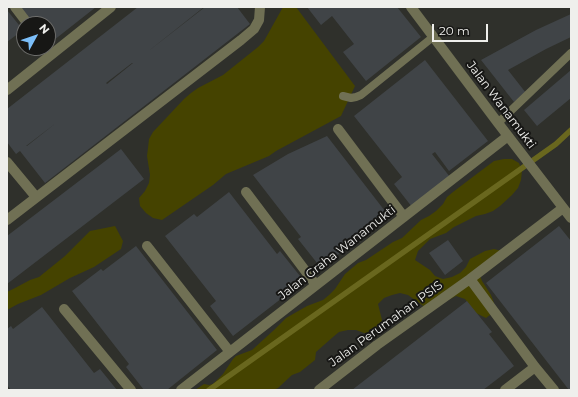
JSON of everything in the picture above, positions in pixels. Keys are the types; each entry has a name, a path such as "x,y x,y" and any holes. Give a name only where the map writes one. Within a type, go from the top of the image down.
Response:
{"street":[{"path":"15,7 22,16"},
{"path":"56,47 111,7"},
{"path":"7,220 241,40 254,29 259,20 260,7"},
{"name":"Jalan Wanamukti","path":"411,7 571,218"},
{"path":"7,90 44,56"},
{"path":"338,129 404,217"},
{"name":"Jalan Graha Wanamukti","path":"181,390 508,136"},
{"path":"7,162 36,197"},
{"path":"246,192 316,285"},
{"name":"Jalan Perumahan PSIS","path":"319,390 377,345 470,279 563,208"},
{"path":"147,246 230,352"},
{"path":"470,279 535,367 554,390"},
{"path":"64,309 131,390"},
{"path":"505,390 535,367"}],"lane":[{"path":"343,96 351,98 360,95 433,37"},
{"path":"498,123 571,53"}],"shaded area":[{"path":"283,7 296,7 355,86 341,116 269,156 226,174 213,185 162,220 153,218 140,206 139,198 149,183 150,175 147,156 149,139 153,132 191,93 223,75 258,47 264,41"},
{"path":"512,159 519,163 522,171 518,188 512,195 493,211 476,216 454,227 446,233 430,239 418,251 415,260 430,270 435,276 443,279 460,273 466,267 470,259 485,251 494,249 502,251 479,273 494,303 494,312 486,318 476,313 465,299 456,296 429,310 408,295 400,293 384,298 378,304 382,320 379,328 373,334 356,330 339,332 316,352 315,360 300,372 292,375 278,388 273,390 195,390 204,384 213,384 223,374 236,356 252,350 286,318 307,306 323,300 335,289 345,274 358,263 366,260 393,242 402,238 421,220 436,211 453,192 494,161"},
{"path":"115,226 123,241 121,249 94,267 70,278 41,295 7,310 7,292 39,277 65,256 90,231"}],"building":[{"path":"20,7 96,7 56,38 56,16 27,16"},
{"path":"138,7 204,7 146,53 205,7 237,7 250,24 45,183 20,151 16,154 7,142 7,109","holes":["132,63 107,84 106,83","56,123 27,146 26,146"]},
{"path":"307,7 397,7 421,37 366,81 343,52 354,44 332,16 321,25"},
{"path":"7,10 16,21 16,35 7,42"},
{"path":"571,14 571,37 508,70 526,93 514,102 481,60 536,30"},
{"path":"425,60 488,141 449,171 435,152 432,154 450,177 412,207 394,184 402,177 354,116"},
{"path":"571,70 571,98 537,126 524,110"},
{"path":"327,136 388,215 321,268 298,239 301,237 253,175 288,154"},
{"path":"121,149 144,179 7,284 7,236"},
{"path":"229,192 277,254 280,251 304,281 233,336 210,306 216,301 165,236 194,214 197,217"},
{"path":"559,226 571,241 571,390 569,390 486,283"},
{"path":"448,240 463,261 445,275 429,253"},
{"path":"136,246 217,350 167,390 144,390 126,367 129,364 72,291 101,269 103,271"},
{"path":"467,301 492,332 489,334 514,366 500,377 483,390 352,390"},
{"path":"42,307 94,373 100,369 117,390 11,390 7,385 7,329 11,326 13,329"}],"waterway":[{"path":"209,390 556,144 571,130"}]}
